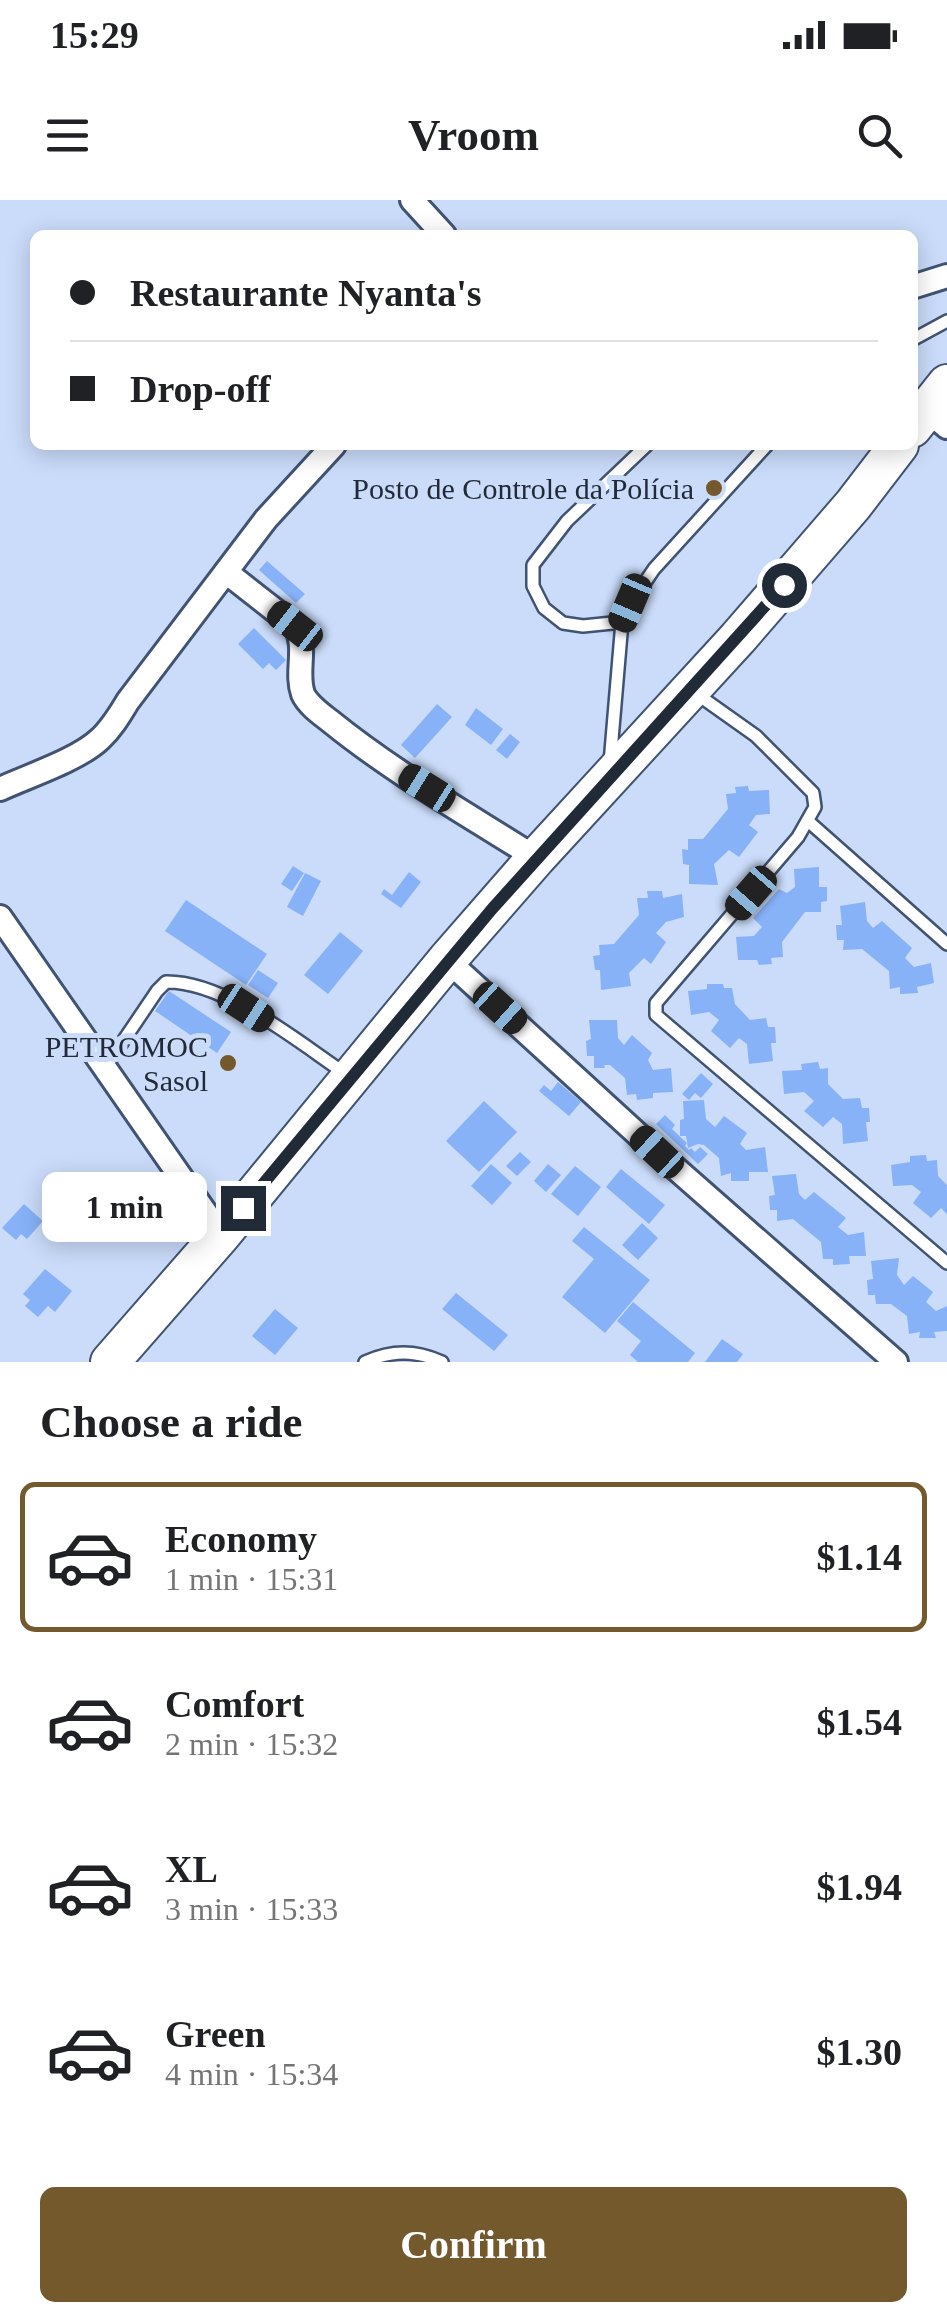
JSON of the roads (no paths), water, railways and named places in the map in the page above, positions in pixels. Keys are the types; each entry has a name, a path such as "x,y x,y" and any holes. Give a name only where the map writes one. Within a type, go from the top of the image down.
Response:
{"main road":[{"path":"110,1362 221,1235 448,960 690,690 895,450"}],"street":[{"path":"412,200 439,230"},
{"path":"918,285 947,276"},
{"path":"0,788 79,754 97,742 290,490 329,450"},
{"path":"226,572 295,626 302,644 304,696 314,708 369,753 536,858"},
{"path":"0,917 221,1235"},
{"path":"448,960 657,1152 896,1362"}],"lane":[{"path":"918,337 947,321"},
{"path":"622,622 583,626 563,622 544,608 534,586 533,565 567,520 642,450"},
{"path":"609,777 622,622 630,603 654,569 762,450"},
{"path":"690,690 756,736 813,793 815,807 798,837 656,1004 656,1015 947,1263"},
{"path":"808,822 947,944"},
{"path":"105,1068 157,991 166,982 179,982 206,988 246,1008 352,1077"},
{"path":"365,1362 386,1352 426,1355 442,1362"}],"place":[{"name":"Posto de Controle da Polícia","path":"714,488"},
{"name":"PETROMOC Sasol","path":"228,1063"}]}
